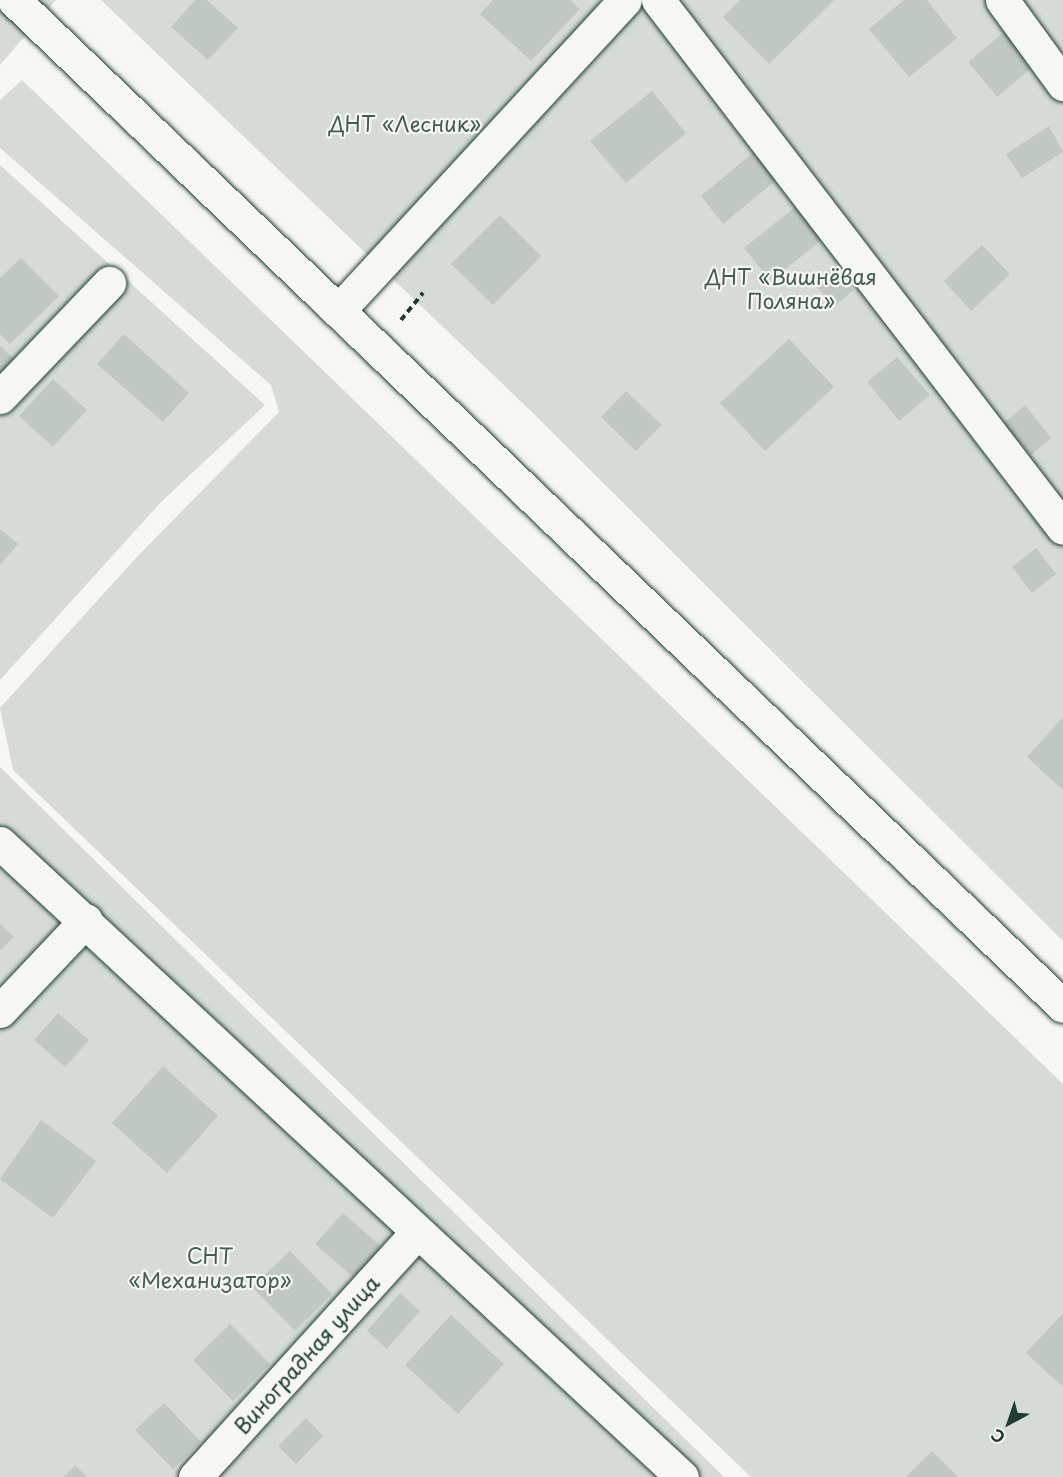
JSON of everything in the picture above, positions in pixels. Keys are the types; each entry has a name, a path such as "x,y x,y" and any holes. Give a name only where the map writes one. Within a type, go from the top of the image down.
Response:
{"street":[{"path":"14,0 1063,1006"},
{"path":"338,311 625,0"},
{"path":"658,0 1063,528"},
{"path":"1002,0 1063,84"},
{"path":"0,397 109,283"},
{"path":"0,843 87,920 417,1232 682,1477"},
{"path":"0,1011 87,920"},
{"name":"Виноградная улица","path":"195,1477 417,1232"}],"green space":[{"path":"0,0 56,0 0,65"},
{"name":"ДНТ «Вишнёвая Поляна»","path":"101,0 1063,0 1063,941 534,414"},
{"path":"22,80 1063,1084 1063,1477 751,1477 13,770 0,708 135,559 279,412 271,385 0,148 0,100"},
{"path":"0,165 265,405 161,502 0,680"},
{"name":"СНТ «Механизатор»","path":"0,767 137,902 724,1477 0,1477"}],"building":[{"path":"195,0 207,0 238,28 208,60 171,27"},
{"path":"493,0 570,0 580,9 531,61 480,14"},
{"path":"740,0 834,0 769,64 723,17"},
{"path":"904,0 927,0 957,38 909,77 869,29"},
{"path":"1004,32 1034,66 997,97 968,62"},
{"path":"652,91 686,133 626,183 590,141"},
{"path":"1049,126 1063,152 1022,178 1006,154"},
{"path":"756,150 779,178 723,224 701,196"},
{"path":"799,204 825,237 771,281 744,248"},
{"path":"500,215 541,256 493,305 451,264"},
{"path":"982,245 1010,274 971,311 944,281"},
{"path":"21,258 59,296 10,344 0,334 0,278"},
{"path":"833,266 853,290 834,307 813,282"},
{"path":"124,334 189,393 163,422 97,364"},
{"path":"789,339 834,387 765,451 720,403"},
{"path":"0,345 15,360 0,375"},
{"path":"897,357 930,395 899,421 867,382"},
{"path":"53,379 87,410 53,447 19,416"},
{"path":"626,391 662,425 636,451 601,417"},
{"path":"1025,405 1051,438 1031,455 1004,423"},
{"path":"0,529 18,544 0,565"},
{"path":"1036,548 1056,574 1032,593 1012,567"},
{"path":"1063,717 1063,790 1027,757"},
{"path":"0,924 14,937 0,951"},
{"path":"58,1013 89,1040 65,1067 34,1040"},
{"path":"163,1066 218,1116 167,1173 112,1123"},
{"path":"41,1120 96,1161 53,1218 0,1179"},
{"path":"343,1213 382,1247 354,1278 315,1244"},
{"path":"290,1251 332,1294 295,1331 252,1287"},
{"path":"400,1293 420,1311 387,1349 367,1331"},
{"path":"1063,1313 1063,1387 1026,1353"},
{"path":"451,1315 504,1364 458,1414 405,1365"},
{"path":"230,1324 270,1364 233,1401 193,1360"},
{"path":"164,1403 201,1442 173,1469 135,1430"},
{"path":"306,1418 323,1436 296,1464 278,1446"},
{"path":"932,1451 958,1477 906,1477"},
{"path":"75,1465 87,1477 64,1477"}],"park label":[{"name":"ДНТ «Лесник»","path":"405,123"}]}
